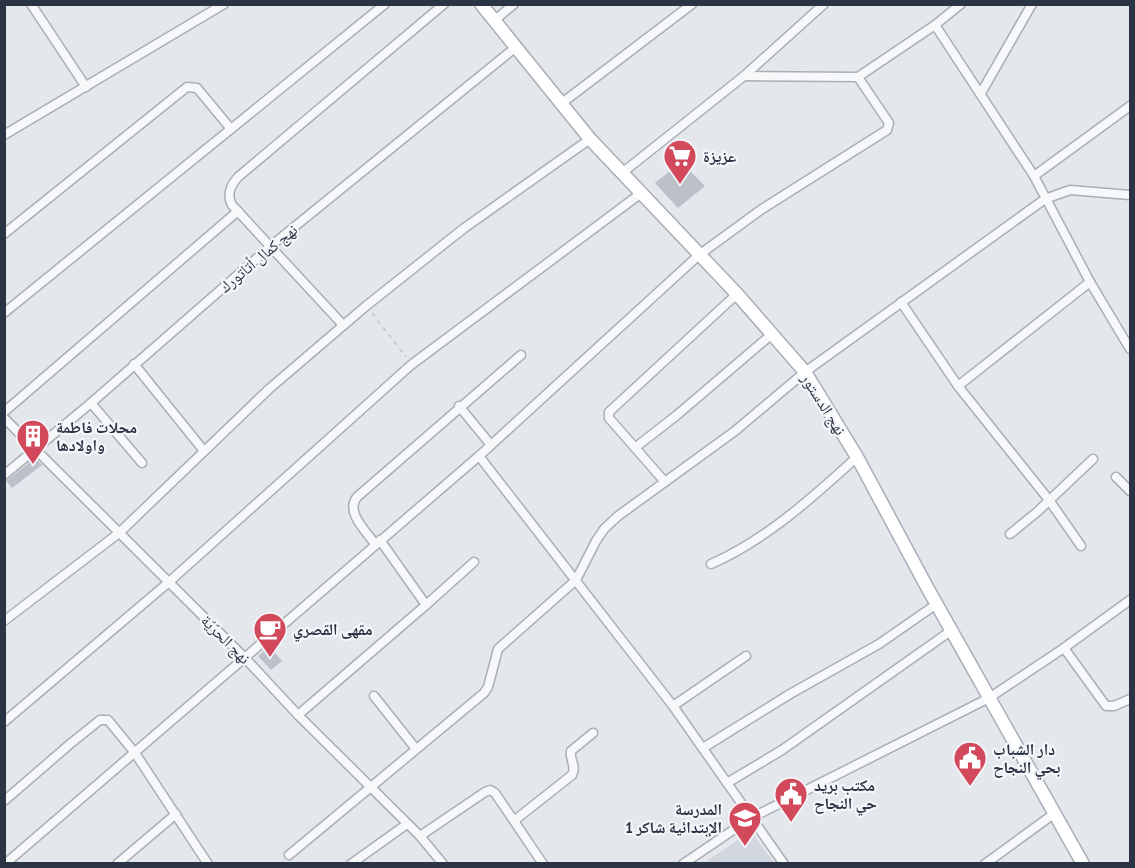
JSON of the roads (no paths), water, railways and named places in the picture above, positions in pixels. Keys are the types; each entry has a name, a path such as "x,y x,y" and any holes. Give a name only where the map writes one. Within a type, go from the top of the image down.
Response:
{"street":[{"path":"31,4 86,87"},
{"path":"4,135 224,4"},
{"path":"4,313 385,4"},
{"path":"343,326 272,245 232,205 229,194 233,182 238,177 444,4"},
{"name":"نهج الدستور","path":"481,4 590,139 736,294 805,372 857,458 1083,864"},
{"path":"495,20 514,4"},
{"path":"562,103 692,4"},
{"path":"622,173 744,76 824,4"},
{"path":"744,76 858,77 935,25 961,4"},
{"path":"981,93 1032,4"},
{"path":"935,25 1034,176 1090,282 1131,349"},
{"name":"نهج كمال أتاتورك","path":"4,475 91,403 272,245 516,47"},
{"path":"4,852 10,862 479,456 699,255 771,202 887,130 889,123 858,77"},
{"path":"4,234 187,87 197,88 231,129"},
{"path":"1034,176 1131,106"},
{"path":"4,621 119,533 269,389 366,306 463,229 590,139"},
{"path":"289,855 484,693 502,643 576,580 587,555 604,529 735,431 805,372 1045,199 1070,190 1131,195"},
{"path":"4,722 169,582 411,365 640,194"},
{"path":"4,412 238,211"},
{"path":"958,386 1090,282"},
{"path":"665,482 609,418 609,412 736,294"},
{"path":"901,302 958,386 1049,500 1081,546"},
{"path":"636,447 678,415 772,334"},
{"path":"426,605 353,512 353,502 459,406 521,355"},
{"path":"134,364 204,451"},
{"path":"91,403 142,463"},
{"path":"459,406 491,445"},
{"name":"نهج الحرّيّة","path":"4,418 372,787 420,836 443,864"},
{"path":"479,456 673,706 784,864"},
{"path":"711,564 740,549 781,521 818,493 857,458"},
{"path":"1010,534 1093,459"},
{"path":"1116,477 1131,491"},
{"path":"298,714 474,562"},
{"path":"682,864 751,818 989,698 1131,600"},
{"path":"704,748 790,694 879,644 938,603"},
{"path":"727,783 782,750 952,630"},
{"path":"1064,648 1106,705 1114,706 1131,699"},
{"path":"673,706 746,656"},
{"path":"374,696 416,749"},
{"path":"4,801 70,744 100,720 105,720 110,722 135,753 208,864"},
{"path":"515,820 572,775 574,770 571,751 593,733"},
{"path":"420,836 488,790 495,793 543,864"},
{"path":"117,864 176,813"},
{"path":"984,864 1055,813"},
{"path":"351,864 407,824"}],"place":[{"name":"عزيزة","path":"680,185"},
{"name":"محلات فاطمة واولادها","path":"33,465"},
{"name":"مقهى القصري","path":"270,658"},
{"name":"دار الشباب بحي النجاح","path":"970,787"},
{"name":"مكتب بريد حي النجاح","path":"791,823"},
{"name":"المدرسة الإبتدائية شاكر 1","path":"745,847"}]}
